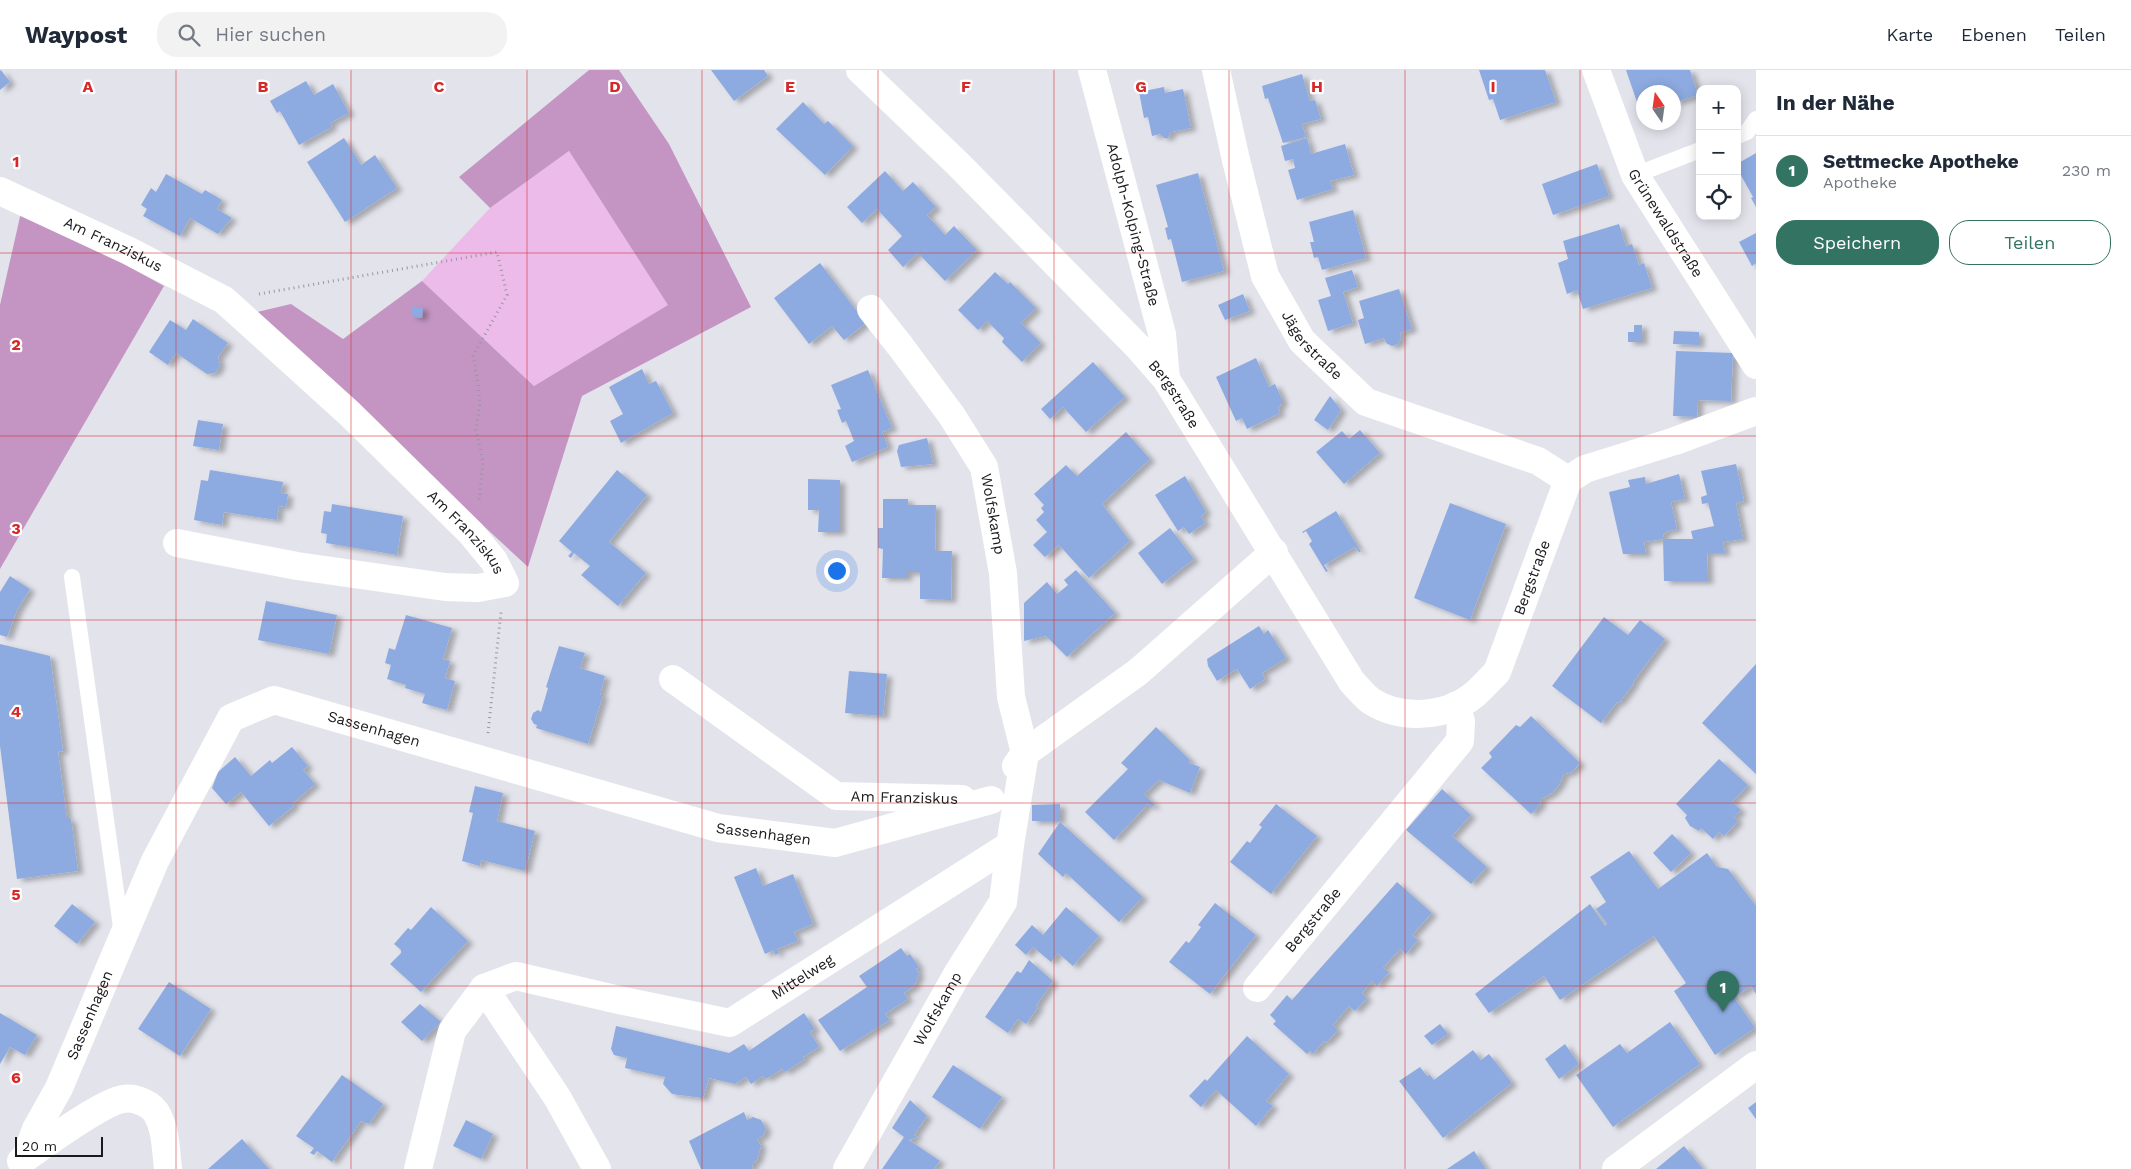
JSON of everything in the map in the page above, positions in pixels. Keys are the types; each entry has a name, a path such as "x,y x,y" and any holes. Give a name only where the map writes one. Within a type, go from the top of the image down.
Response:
{"street":[{"name":"Bergstraße","path":"860,70 959,165 1132,341 1166,379 1274,552 1352,682 1370,700 1394,711 1426,714 1455,706 1475,694 1497,672 1568,480"},
{"name":"Adolph-Kolping-Straße","path":"1092,70 1162,334 1166,379"},
{"name":"Jägerstraße","path":"1216,70 1265,276 1302,341 1366,402 1538,461 1568,480"},
{"name":"Grünewaldstraße","path":"1596,70 1634,174 1756,365"},
{"name":"Am Franziskus","path":"0,191 129,251 224,300 350,414 471,533 494,561 504,582 478,588 445,587 297,566 177,543"},
{"name":"Wolfskamp","path":"871,309 902,347 952,416 984,467 1003,573 1011,697 1025,753"},
{"path":"1568,480 1594,466 1675,441 1756,411"},
{"path":"991,800 1025,753 1138,672 1274,552"},
{"name":"Am Franziskus","path":"673,679 836,796 991,800"},
{"name":"Sassenhagen","path":"17,1164 58,1088 155,861 231,718 274,700 718,828 835,842 991,800"},
{"name":"Bergstraße","path":"1257,988 1460,741 1461,721 1455,706"},
{"path":"1010,845 1025,753"},
{"name":"Wolfskamp","path":"847,1169 959,972 1003,902 1010,845"},
{"name":"Mittelweg","path":"484,988 516,976 730,1023 1010,845"},
{"path":"418,1169 452,1031 484,988 557,1097 597,1169"},
{"path":"1616,1169 1756,1065"},
{"name":"Sassenhagen","path":"17,1164 110,1103 124,1098 136,1100 150,1106 158,1115 163,1130 168,1169"}],"lane":[{"path":"1741,134 1747,132 1756,119"},
{"path":"1634,174 1696,151"},
{"path":"72,577 122,940"}],"path":[{"path":"224,300 497,252 506,295 472,356 480,402 476,430 483,461 481,496 471,533"},
{"path":"485,761 504,582"}],"shaded area":[{"path":"589,70 619,70 669,144 751,307 582,396 528,567 253,313 291,304 343,339 422,281 534,386 668,305 569,151 490,208 459,177"},
{"path":"569,151 669,305 534,386 422,281 490,208"},
{"path":"22,208 164,286 0,569 0,305"}],"building":[{"path":"711,70 764,70 768,76 734,101"},
{"path":"1479,70 1545,70 1556,102 1500,120 1493,99 1489,100"},
{"path":"1626,70 1690,70 1696,89 1696,96 1681,101 1681,85 1636,85 1636,99"},
{"path":"0,71 10,82 0,90"},
{"path":"1302,74 1310,101 1315,100 1321,119 1302,124 1306,137 1283,143 1268,98 1265,99 1262,86"},
{"path":"306,81 314,95 333,84 349,113 330,123 332,127 299,145 280,111 277,113 270,101"},
{"path":"1164,87 1165,93 1183,89 1191,128 1171,132 1168,138 1164,138 1160,134 1152,136 1148,117 1144,118 1139,92"},
{"path":"803,102 824,124 828,121 853,146 825,175 776,129"},
{"path":"344,138 361,165 375,155 397,188 345,222 307,162"},
{"path":"1307,138 1311,154 1345,144 1354,175 1330,181 1333,189 1297,200 1288,170 1295,168 1293,159 1285,161 1281,146"},
{"path":"1756,153 1756,207 1751,198 1753,197 1741,175 1741,162"},
{"path":"1597,164 1609,196 1553,215 1542,184"},
{"path":"885,171 903,191 913,182 936,207 927,215 945,235 954,226 977,250 945,281 918,253 903,267 888,250 902,236 877,209 862,223 847,207"},
{"path":"1198,173 1224,271 1182,282 1171,239 1168,240 1165,228 1168,227 1156,185"},
{"path":"166,174 202,194 205,190 222,200 217,209 232,218 218,234 190,218 180,236 143,216 147,209 141,205 151,188 156,192"},
{"path":"1353,210 1366,258 1322,270 1318,257 1314,258 1310,242 1314,242 1309,222"},
{"path":"1619,224 1626,246 1632,244 1639,265 1644,263 1652,288 1583,309 1577,290 1567,294 1558,263 1568,259 1563,241"},
{"path":"1756,233 1756,263 1752,266 1739,242"},
{"path":"820,263 866,323 844,340 832,326 809,344 774,298"},
{"path":"1352,270 1358,287 1343,292 1353,323 1328,331 1318,300 1331,296 1325,278"},
{"path":"995,272 1008,284 1010,282 1036,308 1021,323 1041,343 1022,362 1002,342 1004,338 987,321 978,330 958,310"},
{"path":"1399,289 1412,329 1400,333 1401,338 1398,344 1392,346 1386,343 1384,338 1365,344 1358,320 1364,318 1359,301"},
{"path":"1243,294 1250,311 1225,320 1218,305"},
{"path":"413,306 423,308 422,318 411,316"},
{"path":"193,319 228,343 218,357 220,365 215,373 207,374 176,353 168,365 149,352 170,320 186,330"},
{"path":"1634,325 1642,325 1642,342 1628,342 1628,332 1634,332"},
{"path":"1674,331 1699,332 1699,345 1673,344"},
{"path":"1676,351 1733,353 1731,401 1698,400 1697,417 1673,416"},
{"path":"1256,358 1269,387 1275,384 1282,403 1278,408 1280,413 1247,429 1242,418 1236,421 1216,377"},
{"path":"1093,362 1125,397 1086,432 1063,407 1050,419 1041,409"},
{"path":"642,369 649,384 656,381 673,413 621,443 610,421 623,414 609,387"},
{"path":"868,370 892,428 882,432 888,447 852,462 845,446 854,441 846,421 842,423 837,410 841,409 831,385"},
{"path":"1330,396 1341,410 1328,430 1314,420"},
{"path":"198,420 223,424 219,450 193,446"},
{"path":"1360,430 1380,453 1344,484 1316,452 1342,431 1349,439"},
{"path":"1126,432 1150,459 1102,504 1130,541 1089,578 1059,545 1045,557 1033,545 1047,532 1036,520 1044,512 1041,508 1044,505 1034,494 1066,465 1077,476"},
{"path":"927,438 933,464 901,467 897,451 899,445"},
{"path":"1736,464 1744,501 1736,503 1743,539 1723,542 1725,553 1707,553 1708,581 1664,581 1663,539 1644,542 1646,554 1623,554 1609,492 1630,487 1628,480 1645,477 1646,484 1679,474 1685,499 1671,502 1677,529 1665,532 1663,534 1664,539 1693,539 1691,531 1714,526 1708,503 1702,504 1701,497 1707,495 1701,471"},
{"path":"210,470 283,482 281,493 288,494 286,507 279,506 277,520 224,512 222,525 194,520 201,480 208,481"},
{"path":"617,470 647,495 609,542 646,573 618,606 581,575 590,566 574,553 571,558 568,556 572,552 559,541"},
{"path":"1185,476 1206,512 1201,516 1205,523 1189,534 1184,527 1178,531 1155,495"},
{"path":"808,479 840,480 840,532 818,532 819,510 808,510"},
{"path":"883,499 908,499 908,505 936,505 935,551 952,551 951,600 920,599 920,572 907,572 907,578 882,578 883,549 878,548 878,528 883,528"},
{"path":"1450,503 1506,524 1470,620 1414,598"},
{"path":"332,504 403,516 397,555 326,543 327,534 321,533 324,511 331,512"},
{"path":"1336,511 1361,552 1355,547 1324,565 1328,571 1326,572 1309,544 1312,541 1306,531 1302,532"},
{"path":"1170,528 1194,559 1162,584 1138,553"},
{"path":"1076,570 1115,613 1067,657 1046,636 1024,641 1024,603 1047,582 1057,594 1068,585 1064,580"},
{"path":"10,576 30,589 17,610 7,637 0,635 0,592"},
{"path":"266,601 337,615 329,654 258,640"},
{"path":"406,615 452,628 443,659 450,661 445,678 455,681 447,710 422,703 425,694 405,688 406,685 387,679 391,665 385,663 389,648 395,650"},
{"path":"1604,617 1628,635 1640,620 1665,639 1619,703 1617,702 1601,723 1552,686"},
{"path":"1259,626 1264,634 1268,630 1286,658 1262,673 1265,679 1250,689 1237,669 1217,681 1208,666 1207,659"},
{"path":"0,644 50,656 63,751 58,752 67,819 71,819 78,871 17,879 0,746"},
{"path":"559,646 585,653 580,668 605,676 600,695 603,695 588,744 536,728 537,725 531,719 533,713 538,710 541,712 548,688 546,687"},
{"path":"1756,664 1756,774 1702,723"},
{"path":"849,671 887,674 883,716 845,713"},
{"path":"1531,716 1580,763 1572,772 1564,774 1559,785 1552,793 1541,799 1540,805 1531,814 1481,768 1492,757 1489,753 1516,725 1520,727"},
{"path":"1156,727 1190,760 1189,763 1200,767 1190,793 1159,780 1144,794 1155,805 1151,807 1148,804 1114,840 1085,812 1128,769 1121,763"},
{"path":"292,747 308,766 303,770 315,784 292,804 294,806 269,826 241,792 226,804 212,788 218,772 235,757 251,776 270,760 272,763"},
{"path":"1719,759 1748,785 1732,802 1741,810 1734,817 1738,821 1724,836 1719,832 1713,839 1701,828 1699,831 1690,826 1685,818 1687,815 1676,804"},
{"path":"475,786 503,793 497,821 535,831 525,871 481,860 480,866 462,861 473,813 469,812"},
{"path":"1442,789 1471,815 1452,836 1487,867 1471,884 1406,830"},
{"path":"1060,804 1060,821 1032,821 1032,805"},
{"path":"1276,804 1317,836 1271,894 1230,862 1247,841 1250,843 1262,827 1259,825"},
{"path":"1060,822 1143,897 1119,922 1066,873 1063,877 1038,854"},
{"path":"1672,834 1691,853 1671,872 1653,853"},
{"path":"1629,851 1658,889 1707,853 1717,867 1728,869 1756,906 1756,994 1751,986 1736,996 1732,990 1730,991 1755,1028 1715,1055 1674,991 1686,983 1654,936 1560,1000 1544,976 1489,1013 1475,994 1590,904 1605,926 1607,924 1596,909 1606,902 1590,877"},
{"path":"756,868 763,886 793,874 813,924 794,932 798,941 777,949 779,953 775,955 774,950 765,954 734,877"},
{"path":"1397,882 1432,913 1412,935 1418,940 1406,954 1400,949 1383,968 1389,972 1377,986 1372,981 1362,993 1367,998 1355,1011 1349,1006 1333,1025 1338,1030 1326,1043 1324,1041 1313,1054 1310,1051 1307,1054 1273,1024 1276,1021 1270,1015 1287,995 1292,1000"},
{"path":"1215,903 1256,935 1210,994 1169,962 1186,941 1189,943 1201,927 1198,925"},
{"path":"72,904 95,922 77,944 54,926"},
{"path":"431,907 468,941 421,992 390,964 401,953 401,950 394,944 408,928 411,930"},
{"path":"1066,907 1099,936 1073,966 1058,953 1051,962 1033,947 1026,955 1015,945 1032,925 1043,935"},
{"path":"901,948 907,956 910,954 919,967 916,969 919,974 914,986 904,993 908,999 885,1014 890,1020 840,1051 818,1020 867,987 859,976"},
{"path":"1029,960 1053,981 1026,1024 1018,1019 1008,1033 985,1017 1017,971 1021,973"},
{"path":"169,982 211,1009 180,1056 138,1029"},
{"path":"420,1004 441,1022 422,1041 401,1022"},
{"path":"0,1013 37,1035 25,1055 10,1047 0,1064"},
{"path":"804,1013 815,1029 810,1032 819,1047 803,1057 805,1059 785,1072 782,1069 766,1079 763,1076 751,1084 746,1077 735,1084 709,1078 703,1098 672,1094 663,1084 665,1077 625,1068 627,1058 614,1055 611,1049 616,1026 729,1053 744,1044 749,1051"},
{"path":"1670,1022 1700,1064 1613,1127 1576,1075 1620,1044 1627,1053"},
{"path":"1440,1024 1448,1034 1432,1045 1424,1036"},
{"path":"1247,1036 1289,1074 1266,1101 1273,1106 1256,1126 1216,1090 1201,1107 1189,1096 1205,1079 1207,1081"},
{"path":"1565,1044 1579,1064 1559,1079 1545,1059"},
{"path":"1473,1050 1481,1060 1489,1054 1512,1083 1443,1138 1399,1081 1420,1067 1427,1076 1430,1075 1434,1080"},
{"path":"953,1065 1002,1097 980,1129 932,1097"},
{"path":"342,1075 383,1104 369,1124 361,1121 332,1162 317,1151 314,1155 310,1153 314,1148 296,1136"},
{"path":"910,1100 927,1116 914,1135 918,1137 909,1140 940,1161 934,1169 882,1169 904,1137 892,1128"},
{"path":"1756,1102 1756,1119 1748,1108"},
{"path":"744,1112 747,1120 753,1117 761,1120 766,1129 763,1136 757,1139 761,1146 752,1169 701,1169 689,1141"},
{"path":"466,1120 493,1134 481,1159 453,1146"},
{"path":"242,1139 269,1169 208,1169"},
{"path":"1684,1146 1703,1169 1656,1169"},
{"path":"1474,1151 1486,1169 1447,1169"}],"place":[{"name":"Settmecke Apotheke","path":"1723,1012"}]}
